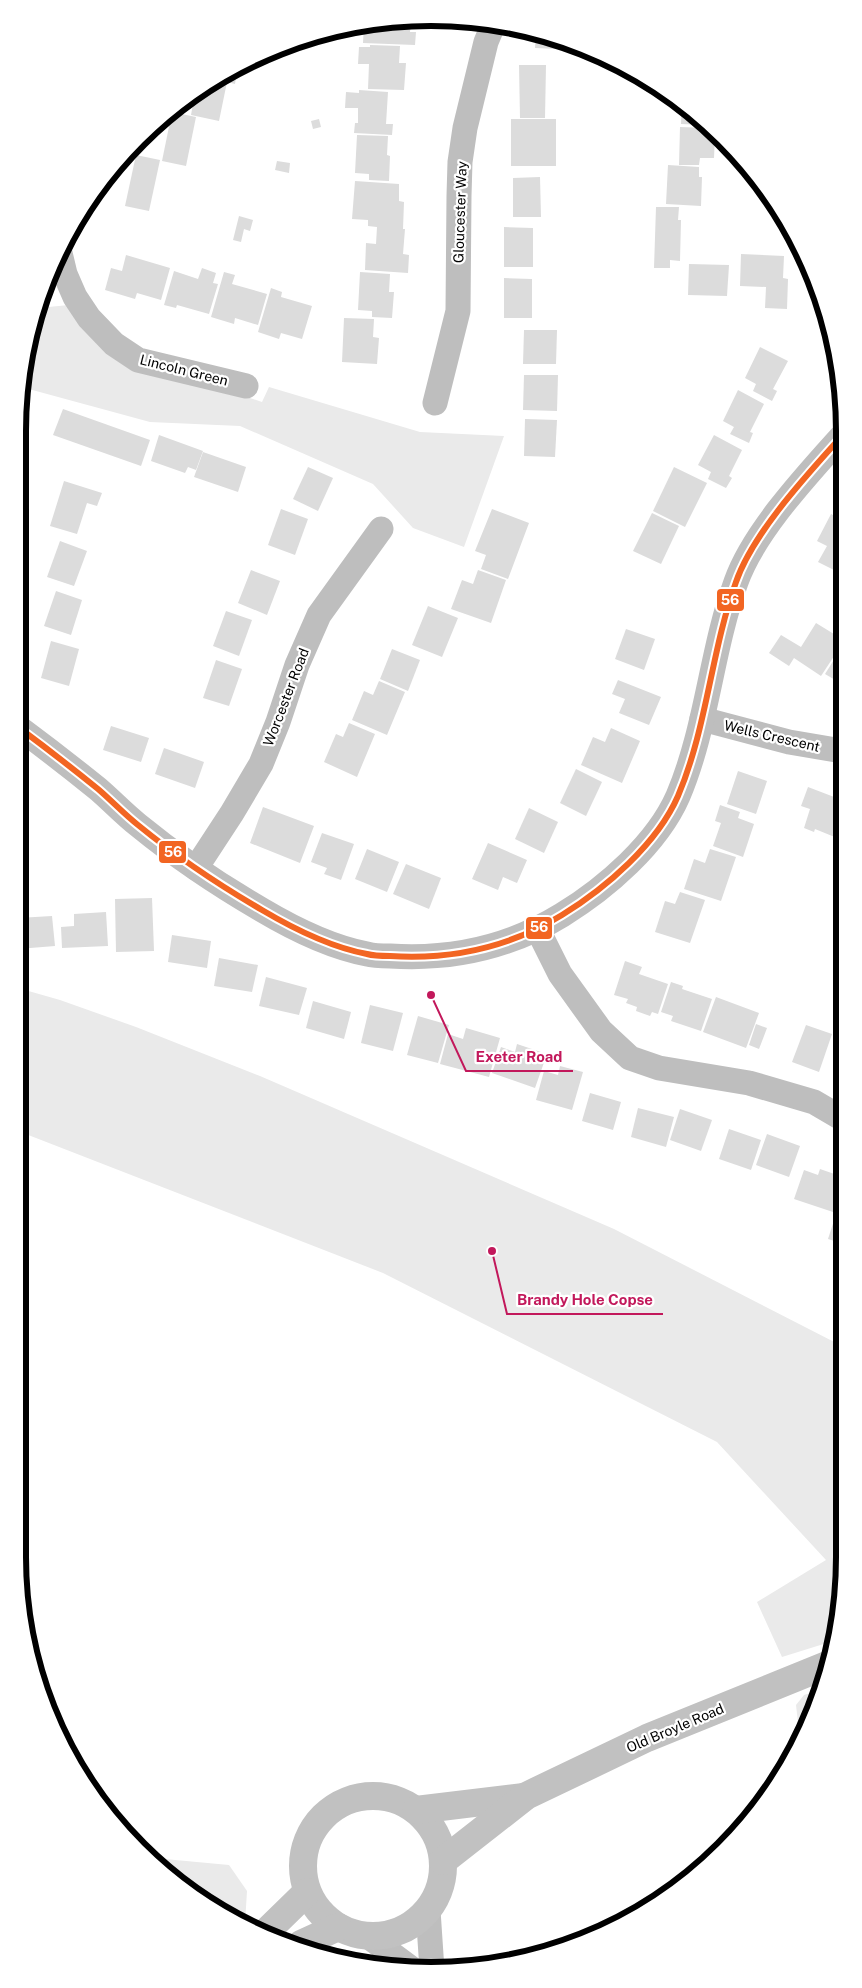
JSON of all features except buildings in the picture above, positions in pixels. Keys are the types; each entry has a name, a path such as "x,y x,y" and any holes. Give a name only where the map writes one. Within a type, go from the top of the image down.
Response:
{"main road":[{"name":"Old Broyle Road","path":"443,1862 526,1796 648,1738 820,1668"},
{"path":"374,1796 396,1800 416,1810 432,1827 441,1848 443,1862 439,1890 428,1910 412,1925 392,1934 369,1937 347,1932 328,1921 316,1908 307,1892 302,1869 305,1846 315,1826 331,1809 351,1799 374,1796"},
{"name":"Old Broyle Road","path":"416,1810 526,1796"},
{"path":"270,1928 307,1892"},
{"path":"306,1942 338,1927"}],"street":[{"name":"Gloucester Way","path":"435,403 458,311 460,162 465,128 486,42 491,31"},
{"name":"Lincoln Green","path":"63,264 75,296 89,318 114,344 138,360 246,386"},
{"path":"26,733 100,791 138,826 220,885 290,926 328,942 367,955 407,957 454,955 494,945 538,930 580,904 621,869 652,838 666,818 678,796 691,757 736,580 755,543 803,480 836,443"},
{"name":"Worcester Road","path":"196,868 261,764 297,666 319,615 381,529"},
{"name":"Wells Crescent","path":"702,719 789,742 836,750"},
{"path":"538,930 560,974 601,1031 630,1058 659,1068 749,1083 814,1102 836,1115"},
{"path":"428,1910 431,1962"},
{"path":"369,1937 401,1961"}],"shaded area":[{"path":"69,305 85,327 220,388 262,402 269,387 420,432 504,436 464,547 413,528 373,484 240,426 150,422 29,389 34,352 46,307"},
{"path":"26,990 60,1000 136,1027 260,1076 614,1229 836,1343 836,1557 832,1610 826,1643 782,1657 757,1602 826,1560 717,1442 383,1273 26,1134"},
{"path":"812,1692 798,1726 796,1705 804,1695"},
{"path":"162,1859 229,1865 247,1891 245,1917 206,1894"}],"transit line":[{"name":"56","path":"26,733 88,781 153,837 214,881 287,924 313,936 339,947 381,956 436,956 480,949 501,943 542,926 596,892 644,848 669,814 678,796 696,744 720,635 736,582 744,563 767,525 836,443"}],"place":[{"name":"Exeter Road","path":"431,995"},
{"name":"Brandy Hole Copse","path":"492,1251"}]}
